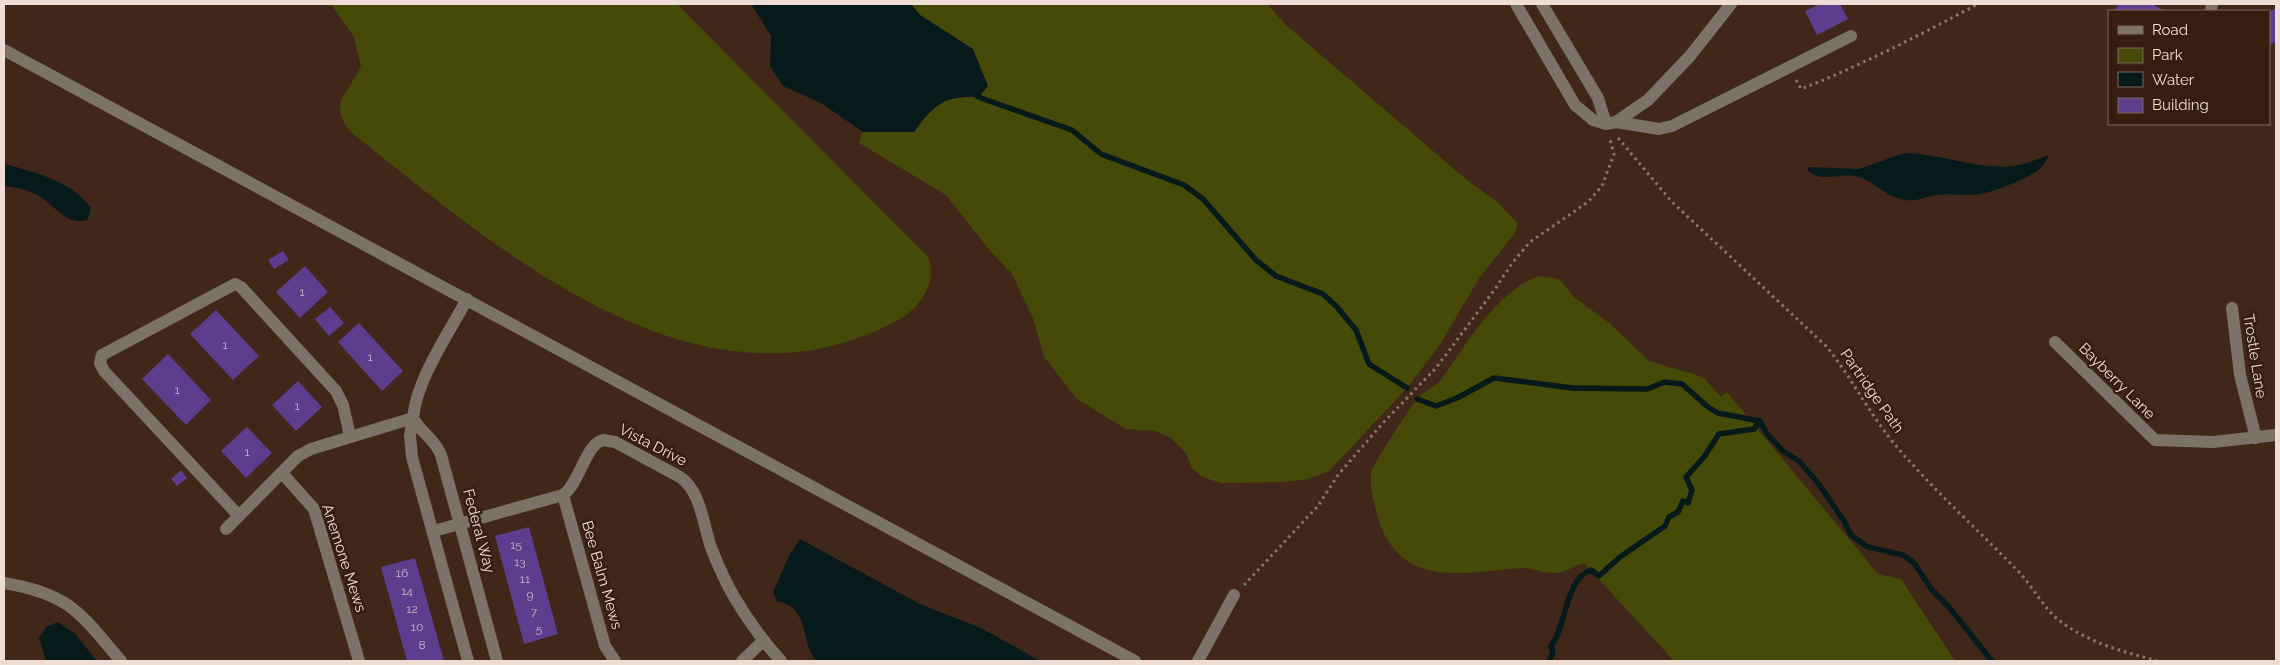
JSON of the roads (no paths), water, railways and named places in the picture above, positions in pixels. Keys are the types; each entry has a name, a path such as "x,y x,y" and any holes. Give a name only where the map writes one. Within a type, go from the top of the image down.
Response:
{"street":[{"path":"1516,4 1575,105 1588,118 1658,129 1672,126 1851,36"},
{"path":"1542,4 1611,123"},
{"path":"1611,123 1648,100 1690,56 1731,4"},
{"path":"4,50 169,142 467,299 1135,661"},
{"path":"240,516 104,371 100,363 102,355 235,284 241,287 336,391 344,405 350,436"},
{"path":"467,299 426,374 414,402 410,436 412,457 434,531 468,661"},
{"name":"Trostle Lane","path":"2232,308 2240,375 2256,438"},
{"name":"Bayberry Lane","path":"2056,342 2155,440 2196,442 2276,435"},
{"path":"226,528 298,456 311,448 413,418"},
{"name":"Federal Way","path":"413,418 418,428 431,438 438,447 497,661"},
{"name":"Vista Drive","path":"563,495 573,485 591,449 603,440 615,442 686,481 692,489 713,551 733,595 763,641 781,661"},
{"name":"Anemone Mews","path":"282,472 314,509 358,661"},
{"path":"434,531 563,495"},
{"name":"Bee Balm Mews","path":"563,495 605,646 615,661"},
{"path":"4,583 27,587 58,597 80,613 121,661"},
{"path":"1198,661 1234,595"},
{"path":"742,661 763,641"}],"water":[{"path":"751,4 911,4 920,15 973,49 988,86 979,97 956,98 940,104 914,132 863,132 821,103 783,86 770,66 771,36"},
{"path":"1904,153 1998,167 2021,164 2049,155 2041,167 2033,173 2019,181 1995,190 1976,195 1947,194 1913,200 1899,199 1854,176 1823,177 1812,174 1807,170 1809,167 1859,169"},
{"path":"4,164 52,179 74,191 91,208 87,220 80,221 68,218 41,197 23,189 4,186"},
{"path":"800,539 920,604 981,628 1040,661 816,661 811,652 800,618 788,605 777,601 773,592 790,554"},
{"path":"58,622 75,634 97,661 46,661 39,638 46,627"}],"waterway":[{"path":"978,97 1072,130 1101,154 1184,185 1203,199 1256,260 1276,276 1323,294 1337,307 1356,330 1369,364 1407,388"},
{"path":"1417,399 1436,406 1457,398 1494,378 1573,388 1647,389 1665,382 1682,384 1708,407 1718,413 1760,421 1767,434 1783,451 1799,461 1818,483 1844,521 1851,535 1868,547 1903,555 1914,563 1932,590 1949,607 1992,661"},
{"path":"1549,661 1553,653 1551,646 1560,627 1571,592 1582,575 1591,570 1599,576 1620,557 1665,526 1669,517 1678,512 1683,501 1688,503 1692,490 1686,477 1704,457 1719,434 1754,429 1760,421"}]}
